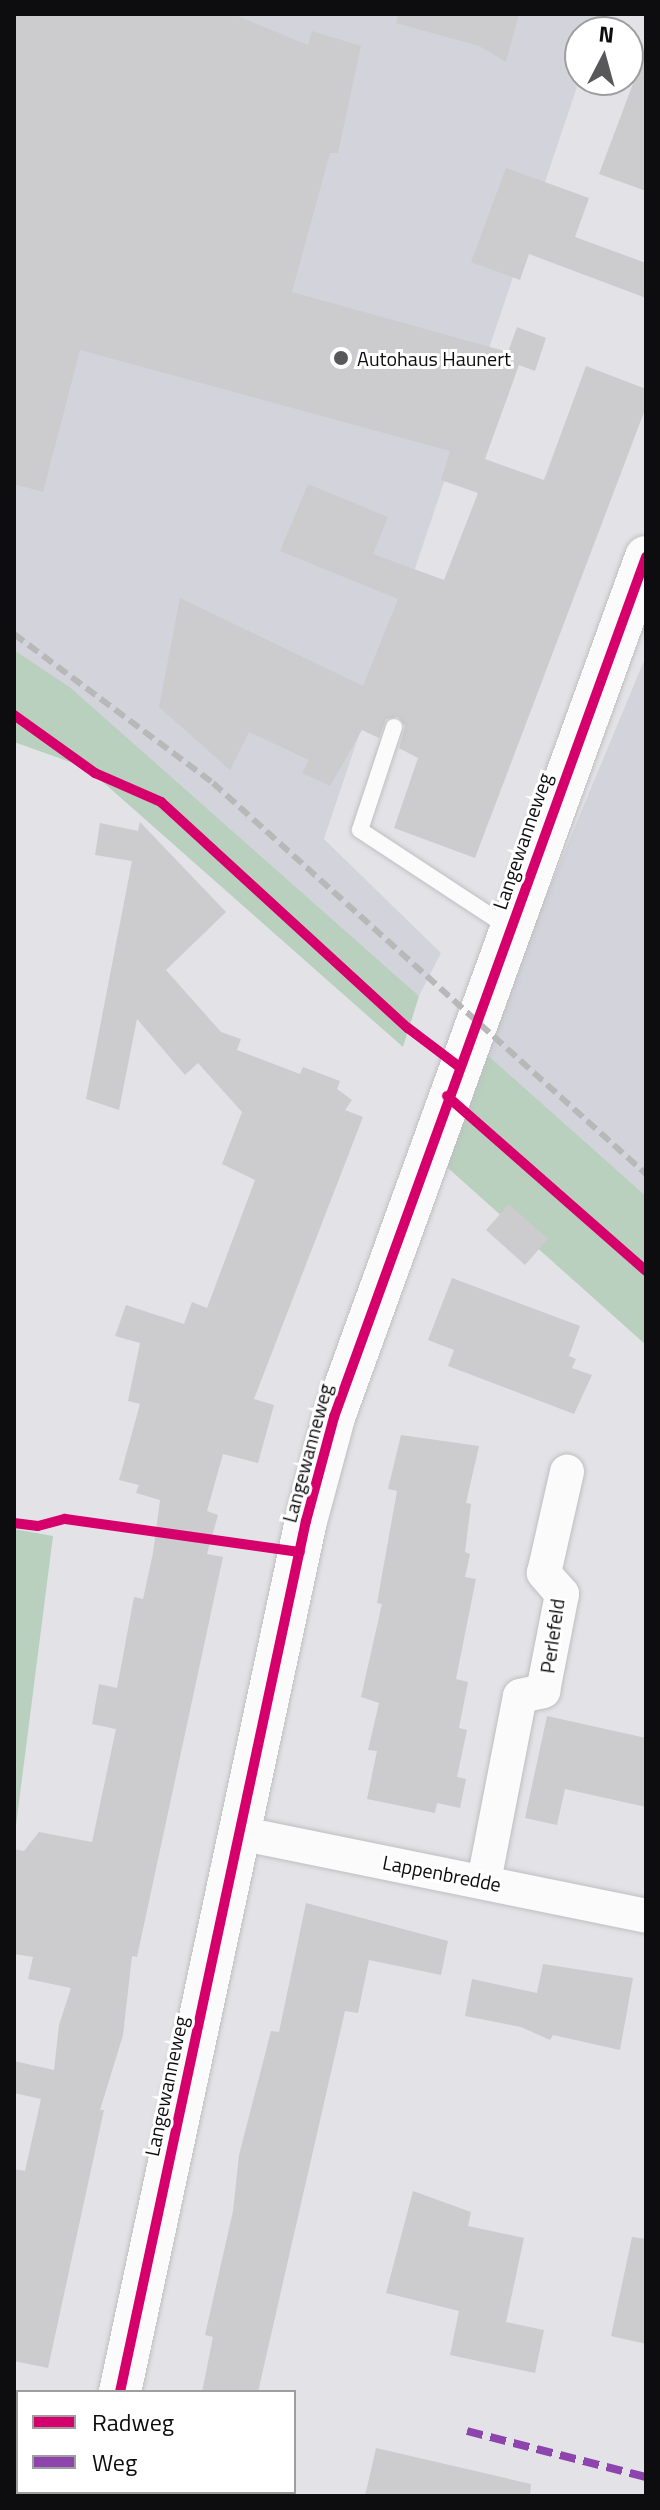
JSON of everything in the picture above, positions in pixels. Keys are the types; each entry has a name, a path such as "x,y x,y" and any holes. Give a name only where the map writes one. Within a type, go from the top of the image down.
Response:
{"street":[{"name":"Langewanneweg","path":"120,2390 306,1521 334,1417 646,557"},
{"name":"Perlefeld","path":"484,1881 520,1696 543,1691 562,1594 544,1573 567,1472"},
{"name":"Lappenbredde","path":"239,1833 646,1916"}],"lane":[{"path":"394,727 360,830 510,928"}],"shaded area":[{"path":"14,14 601,14 564,16 564,96 574,96 324,839 441,953 419,996 71,688 14,650"},
{"path":"646,656 646,1196 482,1050"}],"green space":[{"path":"14,650 71,688 419,996 403,1047 87,768 14,742"},
{"path":"482,1050 646,1196 646,1345 439,1160"},
{"path":"14,1529 53,1536 14,1841"}],"building":[{"path":"14,14 233,14 308,45 312,31 361,46 338,153 330,153 292,292 508,352 517,327 546,338 535,371 519,365 485,459 544,480 586,366 646,389 646,407 475,858 394,828 418,758 399,748 405,726 398,717 386,719 379,738 362,730 330,786 302,773 309,760 249,732 230,770 159,707 180,598 363,686 398,599 280,551 308,484 388,517 373,554 444,580 478,493 441,480 450,451 80,350 43,492 14,484"},
{"path":"398,14 519,14 506,62 479,46 396,23"},
{"path":"646,58 646,191 599,174 628,96 644,96"},
{"path":"506,168 589,198 575,237 646,263 646,298 529,254 520,280 471,262"},
{"path":"140,822 226,912 166,970 221,1032 241,1039 237,1050 300,1074 303,1067 340,1081 337,1089 352,1100 345,1110 363,1117 254,1399 274,1405 258,1463 223,1454 207,1511 218,1515 207,1554 223,1557 137,1957 132,1956 123,2035 100,2110 104,2110 48,2368 14,2361 14,2169 25,2171 41,2099 14,2093 14,2061 54,2070 59,2025 71,1988 28,1979 33,1957 14,1954 14,1849 24,1851 39,1832 92,1842 116,1729 92,1724 99,1684 117,1688 134,1597 143,1599 153,1553 160,1500 136,1493 139,1485 119,1480 140,1404 128,1401 140,1343 115,1336 126,1305 184,1324 192,1302 207,1308 255,1180 222,1164 242,1112 198,1063 185,1075 137,1019 119,1110 86,1099 132,861 95,855 100,823 138,831"},
{"path":"509,1204 548,1239 525,1265 486,1230"},
{"path":"452,1278 580,1326 569,1356 576,1359 572,1368 592,1375 574,1414 448,1366 454,1350 428,1340"},
{"path":"401,1435 479,1446 466,1503 471,1504 465,1552 470,1554 465,1577 476,1579 456,1679 468,1682 459,1728 467,1730 457,1777 466,1779 460,1808 437,1803 435,1813 367,1799 377,1751 368,1750 379,1703 361,1697 382,1604 377,1603 397,1491 388,1489"},
{"path":"547,1716 646,1738 646,1807 565,1789 557,1825 525,1818"},
{"path":"306,1903 448,1941 441,1975 369,1960 358,2013 345,2011 258,2390 202,2390 213,2337 205,2335 233,2211 239,2155 271,2031 279,2032"},
{"path":"543,1964 633,1978 620,2050 553,2035 550,2040 521,2027 465,2016 472,1979 537,1993"},
{"path":"413,2191 471,2212 468,2226 524,2238 506,2322 544,2330 535,2373 450,2355 459,2311 386,2293"},
{"path":"632,2237 646,2239 646,2344 611,2336"},
{"path":"376,2448 531,2484 530,2496 365,2496"}],"railway":[{"path":"14,634 213,783 646,1174"}],"marked path":[{"path":"467,2431 646,2477"}],"cycle path":[{"path":"120,2390 306,1521 334,1417 646,557"},
{"path":"14,715 95,773 161,802 408,1028 458,1066"},
{"path":"447,1096 646,1271"},
{"path":"14,1523 38,1526 65,1519 300,1552"}],"place":[{"name":"Autohaus Haunert","path":"341,358"}]}
